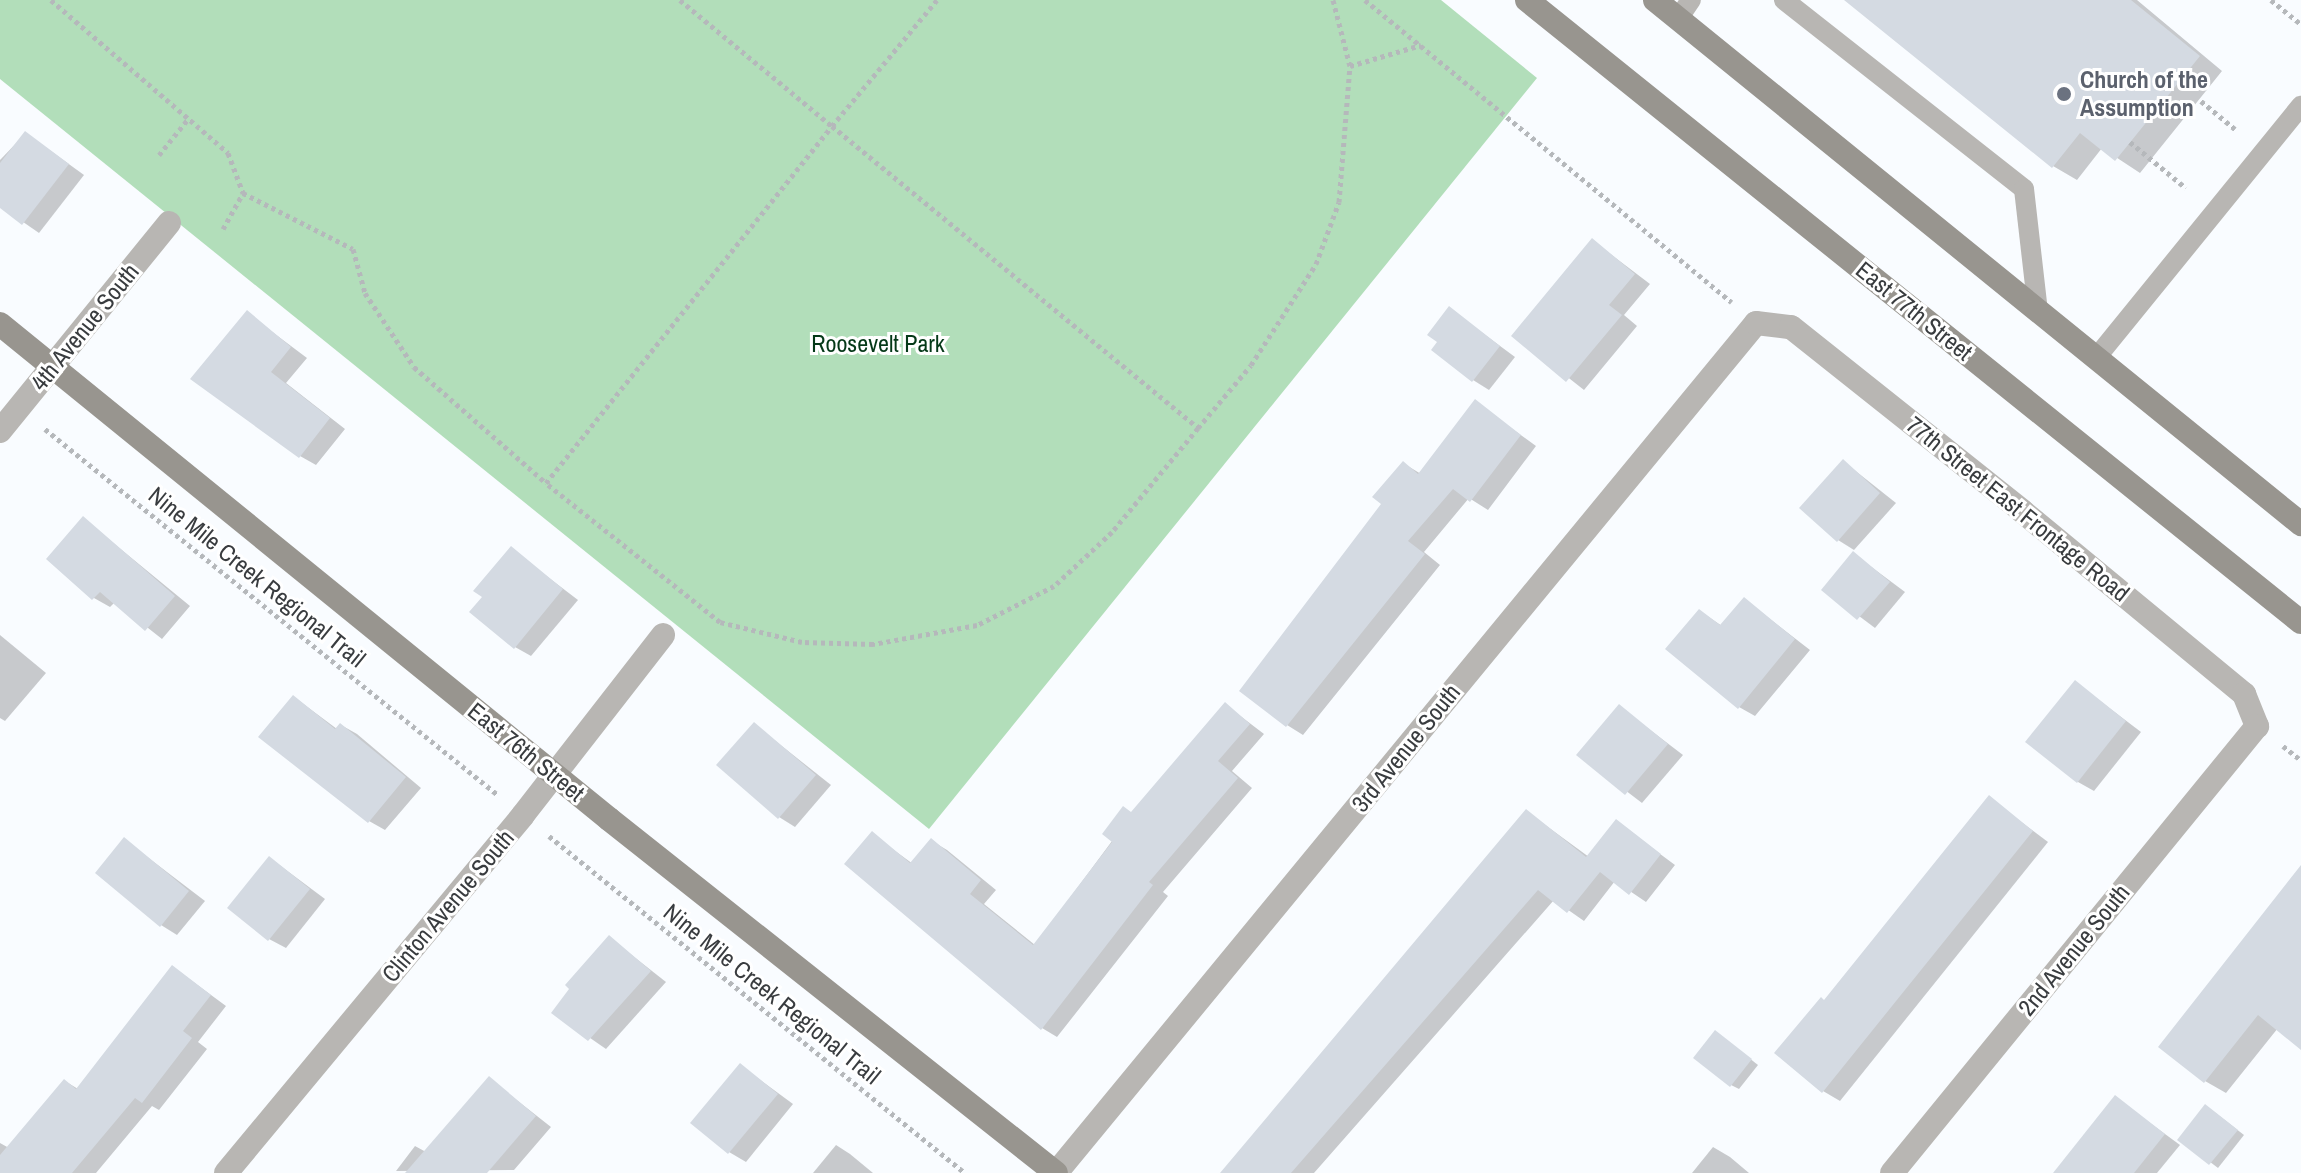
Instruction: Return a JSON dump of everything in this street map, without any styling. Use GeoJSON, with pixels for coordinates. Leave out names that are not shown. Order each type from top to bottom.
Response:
{"type":"FeatureCollection","features":[{"type":"Feature","properties":{"kind":"street","name":"East 77th Street"},"geometry":{"type":"LineString","coordinates":[[1527,0],[2301,622]]}},
{"type":"Feature","properties":{"kind":"street"},"geometry":{"type":"LineString","coordinates":[[1655,0],[1684,9],[2038,311],[2301,524]]}},
{"type":"Feature","properties":{"kind":"street","name":"4th Avenue South"},"geometry":{"type":"LineString","coordinates":[[0,431],[169,223]]}},
{"type":"Feature","properties":{"kind":"street","name":"77th Street East Frontage Road"},"geometry":{"type":"LineString","coordinates":[[1756,323],[1791,327],[2010,501],[2244,694],[2257,726]]}},
{"type":"Feature","properties":{"kind":"street","name":"3rd Avenue South"},"geometry":{"type":"LineString","coordinates":[[1056,1173],[1756,323]]}},
{"type":"Feature","properties":{"kind":"street","name":"East 76th Street"},"geometry":{"type":"LineString","coordinates":[[0,324],[554,775],[1056,1173]]}},
{"type":"Feature","properties":{"kind":"street","name":"Clinton Avenue South"},"geometry":{"type":"LineString","coordinates":[[226,1173],[554,775],[663,635]]}},
{"type":"Feature","properties":{"kind":"street","name":"2nd Avenue South"},"geometry":{"type":"LineString","coordinates":[[1892,1173],[2257,726]]}},
{"type":"Feature","properties":{"kind":"lane"},"geometry":{"type":"LineString","coordinates":[[1784,0],[2024,189],[2038,311]]}},
{"type":"Feature","properties":{"kind":"lane"},"geometry":{"type":"LineString","coordinates":[[2096,358],[2301,106]]}},
{"type":"Feature","properties":{"kind":"path"},"geometry":{"type":"LineString","coordinates":[[51,0],[228,153],[243,193],[353,249],[365,293],[414,367],[546,483],[720,622],[802,642],[873,644],[977,625],[1054,586],[1112,532],[1251,365],[1316,264],[1339,202],[1350,66],[1333,0]]}},
{"type":"Feature","properties":{"kind":"path"},"geometry":{"type":"LineString","coordinates":[[680,0],[1198,428]]}},
{"type":"Feature","properties":{"kind":"path"},"geometry":{"type":"LineString","coordinates":[[546,483],[937,0]]}},
{"type":"Feature","properties":{"kind":"path"},"geometry":{"type":"LineString","coordinates":[[1365,0],[1756,323]]}},
{"type":"Feature","properties":{"kind":"path"},"geometry":{"type":"LineString","coordinates":[[2271,0],[2301,24]]}},
{"type":"Feature","properties":{"kind":"path"},"geometry":{"type":"LineString","coordinates":[[1350,66],[1421,45]]}},
{"type":"Feature","properties":{"kind":"path"},"geometry":{"type":"LineString","coordinates":[[2201,101],[2235,129]]}},
{"type":"Feature","properties":{"kind":"path"},"geometry":{"type":"LineString","coordinates":[[159,155],[188,119]]}},
{"type":"Feature","properties":{"kind":"path"},"geometry":{"type":"LineString","coordinates":[[2130,142],[2186,188]]}},
{"type":"Feature","properties":{"kind":"path"},"geometry":{"type":"LineString","coordinates":[[223,229],[243,193]]}},
{"type":"Feature","properties":{"kind":"path","name":"Nine Mile Creek Regional Trail"},"geometry":{"type":"LineString","coordinates":[[19,408],[491,789]]}},
{"type":"Feature","properties":{"kind":"path","name":"Nine Mile Creek Regional Trail"},"geometry":{"type":"LineString","coordinates":[[557,842],[965,1173]]}},
{"type":"Feature","properties":{"kind":"green space","name":"Roosevelt Park"},"geometry":{"type":"Polygon","coordinates":[[[0,0],[1441,0],[1537,78],[929,829],[0,79],[0,0]]]}},
{"type":"Feature","properties":{"kind":"building","name":"Church of the Assumption"},"geometry":{"type":"Polygon","coordinates":[[[1844,0],[2131,0],[2200,56],[2115,161],[2080,133],[2052,168],[1844,0]]]}},
{"type":"Feature","properties":{"kind":"building"},"geometry":{"type":"Polygon","coordinates":[[[25,131],[69,164],[22,225],[0,208],[0,163],[25,131]]]}},
{"type":"Feature","properties":{"kind":"building"},"geometry":{"type":"Polygon","coordinates":[[[1592,238],[1635,274],[1609,305],[1622,315],[1566,382],[1511,336],[1592,238]]]}},
{"type":"Feature","properties":{"kind":"building"},"geometry":{"type":"Polygon","coordinates":[[[1449,306],[1500,346],[1472,382],[1431,350],[1437,342],[1427,335],[1449,306]]]}},
{"type":"Feature","properties":{"kind":"building"},"geometry":{"type":"Polygon","coordinates":[[[247,310],[291,347],[271,372],[330,418],[299,458],[190,379],[247,310]]]}},
{"type":"Feature","properties":{"kind":"building"},"geometry":{"type":"Polygon","coordinates":[[[1475,399],[1521,435],[1470,502],[1453,489],[1408,541],[1425,554],[1286,727],[1239,691],[1381,504],[1372,497],[1403,461],[1418,474],[1475,399]]]}},
{"type":"Feature","properties":{"kind":"building"},"geometry":{"type":"Polygon","coordinates":[[[1843,459],[1880,493],[1837,542],[1799,508],[1843,459]]]}},
{"type":"Feature","properties":{"kind":"building"},"geometry":{"type":"Polygon","coordinates":[[[83,516],[175,596],[145,631],[100,592],[92,600],[46,559],[83,516]]]}},
{"type":"Feature","properties":{"kind":"building"},"geometry":{"type":"Polygon","coordinates":[[[511,546],[563,589],[514,649],[469,612],[482,597],[473,591],[511,546]]]}},
{"type":"Feature","properties":{"kind":"building"},"geometry":{"type":"Polygon","coordinates":[[[1853,551],[1890,582],[1857,620],[1821,590],[1853,551]]]}},
{"type":"Feature","properties":{"kind":"building"},"geometry":{"type":"Polygon","coordinates":[[[1744,597],[1795,639],[1738,709],[1665,649],[1699,609],[1720,625],[1744,597]]]}},
{"type":"Feature","properties":{"kind":"building"},"geometry":{"type":"Polygon","coordinates":[[[2075,680],[2126,721],[2077,783],[2025,742],[2075,680]]]}},
{"type":"Feature","properties":{"kind":"building"},"geometry":{"type":"Polygon","coordinates":[[[293,695],[335,729],[340,723],[406,777],[368,823],[258,737],[293,695]]]}},
{"type":"Feature","properties":{"kind":"building"},"geometry":{"type":"Polygon","coordinates":[[[1225,702],[1250,724],[1218,761],[1238,778],[1149,882],[1153,885],[1041,1030],[844,864],[872,831],[910,863],[931,838],[981,880],[970,894],[1033,945],[1112,842],[1102,834],[1123,806],[1131,812],[1225,702]]]}},
{"type":"Feature","properties":{"kind":"building"},"geometry":{"type":"Polygon","coordinates":[[[1619,704],[1668,744],[1625,795],[1576,755],[1619,704]]]}},
{"type":"Feature","properties":{"kind":"building"},"geometry":{"type":"Polygon","coordinates":[[[754,722],[816,775],[778,819],[716,765],[754,722]]]}},
{"type":"Feature","properties":{"kind":"building"},"geometry":{"type":"Polygon","coordinates":[[[1989,795],[2033,831],[1822,1093],[1774,1053],[1821,997],[1824,1000],[1989,795]]]}},
{"type":"Feature","properties":{"kind":"building"},"geometry":{"type":"Polygon","coordinates":[[[1526,809],[1586,857],[1616,819],[1661,854],[1629,895],[1600,872],[1567,913],[1538,890],[1291,1173],[1220,1173],[1526,809]]]}},
{"type":"Feature","properties":{"kind":"building"},"geometry":{"type":"Polygon","coordinates":[[[124,837],[189,891],[160,927],[95,873],[124,837]]]}},
{"type":"Feature","properties":{"kind":"building"},"geometry":{"type":"Polygon","coordinates":[[[269,856],[310,889],[268,941],[227,908],[269,856]]]}},
{"type":"Feature","properties":{"kind":"building"},"geometry":{"type":"Polygon","coordinates":[[[2301,865],[2301,1050],[2258,1015],[2204,1083],[2158,1047],[2301,865]]]}},
{"type":"Feature","properties":{"kind":"building"},"geometry":{"type":"Polygon","coordinates":[[[609,935],[651,971],[588,1041],[551,1013],[569,989],[565,985],[609,935]]]}},
{"type":"Feature","properties":{"kind":"building"},"geometry":{"type":"Polygon","coordinates":[[[172,965],[211,995],[183,1031],[192,1038],[142,1103],[135,1098],[72,1173],[0,1173],[0,1155],[64,1079],[76,1089],[172,965]]]}},
{"type":"Feature","properties":{"kind":"building"},"geometry":{"type":"Polygon","coordinates":[[[1715,1030],[1752,1059],[1730,1087],[1693,1058],[1715,1030]]]}},
{"type":"Feature","properties":{"kind":"building"},"geometry":{"type":"Polygon","coordinates":[[[740,1063],[778,1094],[728,1154],[690,1123],[740,1063]]]}},
{"type":"Feature","properties":{"kind":"building"},"geometry":{"type":"Polygon","coordinates":[[[489,1076],[536,1116],[487,1173],[405,1173],[489,1076]]]}},
{"type":"Feature","properties":{"kind":"building"},"geometry":{"type":"Polygon","coordinates":[[[2115,1095],[2165,1134],[2134,1173],[2053,1173],[2115,1095]]]}},
{"type":"Feature","properties":{"kind":"building"},"geometry":{"type":"Polygon","coordinates":[[[2205,1104],[2238,1130],[2209,1165],[2177,1140],[2205,1104]]]}},
{"type":"Feature","properties":{"kind":"place","name":"Church of the Assumption"},"geometry":{"type":"Point","coordinates":[2064,94]}}]}
